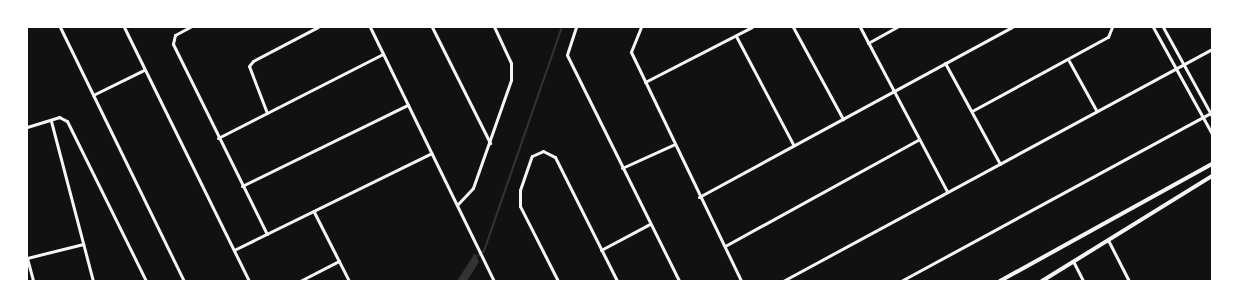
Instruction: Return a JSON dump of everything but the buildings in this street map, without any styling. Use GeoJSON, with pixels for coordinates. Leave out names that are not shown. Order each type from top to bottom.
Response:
{"type":"FeatureCollection","features":[{"type":"Feature","properties":{"kind":"main road"},"geometry":{"type":"LineString","coordinates":[[1000,281],[1083,238],[1212,164]]}},
{"type":"Feature","properties":{"kind":"main road"},"geometry":{"type":"LineString","coordinates":[[1042,281],[1212,176]]}},
{"type":"Feature","properties":{"kind":"street"},"geometry":{"type":"LineString","coordinates":[[60,27],[184,281]]}},
{"type":"Feature","properties":{"kind":"street"},"geometry":{"type":"LineString","coordinates":[[124,27],[249,281]]}},
{"type":"Feature","properties":{"kind":"street"},"geometry":{"type":"LineString","coordinates":[[190,27],[175,35],[173,44],[218,138],[267,234]]}},
{"type":"Feature","properties":{"kind":"street"},"geometry":{"type":"LineString","coordinates":[[267,113],[249,66],[253,61],[313,28],[318,27]]}},
{"type":"Feature","properties":{"kind":"street"},"geometry":{"type":"LineString","coordinates":[[370,27],[458,204],[478,250],[494,281]]}},
{"type":"Feature","properties":{"kind":"street"},"geometry":{"type":"LineString","coordinates":[[432,27],[490,143]]}},
{"type":"Feature","properties":{"kind":"street"},"geometry":{"type":"LineString","coordinates":[[458,204],[473,188],[490,143],[512,71],[494,27]]}},
{"type":"Feature","properties":{"kind":"street"},"geometry":{"type":"LineString","coordinates":[[576,27],[566,55],[679,281]]}},
{"type":"Feature","properties":{"kind":"street"},"geometry":{"type":"LineString","coordinates":[[641,27],[631,52],[673,145],[698,197],[725,246],[741,281]]}},
{"type":"Feature","properties":{"kind":"street"},"geometry":{"type":"LineString","coordinates":[[645,82],[752,27]]}},
{"type":"Feature","properties":{"kind":"street"},"geometry":{"type":"LineString","coordinates":[[793,27],[843,119]]}},
{"type":"Feature","properties":{"kind":"street"},"geometry":{"type":"LineString","coordinates":[[860,27],[918,140],[947,191]]}},
{"type":"Feature","properties":{"kind":"street"},"geometry":{"type":"LineString","coordinates":[[868,43],[897,27]]}},
{"type":"Feature","properties":{"kind":"street"},"geometry":{"type":"LineString","coordinates":[[698,197],[794,144],[894,93],[945,63],[1012,27]]}},
{"type":"Feature","properties":{"kind":"street"},"geometry":{"type":"LineString","coordinates":[[972,111],[1069,61],[1108,37],[1112,27]]}},
{"type":"Feature","properties":{"kind":"street"},"geometry":{"type":"LineString","coordinates":[[1153,27],[1212,134]]}},
{"type":"Feature","properties":{"kind":"street"},"geometry":{"type":"LineString","coordinates":[[901,281],[1203,117],[1212,114],[1163,27]]}},
{"type":"Feature","properties":{"kind":"street"},"geometry":{"type":"LineString","coordinates":[[736,36],[794,144]]}},
{"type":"Feature","properties":{"kind":"street"},"geometry":{"type":"LineString","coordinates":[[783,281],[947,191],[1000,164],[1096,110],[1212,49]]}},
{"type":"Feature","properties":{"kind":"street"},"geometry":{"type":"LineString","coordinates":[[218,138],[383,54]]}},
{"type":"Feature","properties":{"kind":"street"},"geometry":{"type":"LineString","coordinates":[[1069,61],[1096,110]]}},
{"type":"Feature","properties":{"kind":"street"},"geometry":{"type":"LineString","coordinates":[[945,63],[1000,164]]}},
{"type":"Feature","properties":{"kind":"street"},"geometry":{"type":"LineString","coordinates":[[93,94],[144,70]]}},
{"type":"Feature","properties":{"kind":"street"},"geometry":{"type":"LineString","coordinates":[[242,186],[407,104]]}},
{"type":"Feature","properties":{"kind":"street"},"geometry":{"type":"LineString","coordinates":[[27,127],[62,117],[67,121],[146,281]]}},
{"type":"Feature","properties":{"kind":"street"},"geometry":{"type":"LineString","coordinates":[[51,121],[93,281]]}},
{"type":"Feature","properties":{"kind":"street"},"geometry":{"type":"LineString","coordinates":[[725,246],[918,140]]}},
{"type":"Feature","properties":{"kind":"street"},"geometry":{"type":"LineString","coordinates":[[622,168],[673,145]]}},
{"type":"Feature","properties":{"kind":"street"},"geometry":{"type":"LineString","coordinates":[[558,281],[520,206],[520,190],[532,156],[543,151],[555,156],[617,281]]}},
{"type":"Feature","properties":{"kind":"street"},"geometry":{"type":"LineString","coordinates":[[234,250],[432,153]]}},
{"type":"Feature","properties":{"kind":"street"},"geometry":{"type":"LineString","coordinates":[[314,212],[349,281]]}},
{"type":"Feature","properties":{"kind":"street"},"geometry":{"type":"LineString","coordinates":[[601,250],[650,224]]}},
{"type":"Feature","properties":{"kind":"street"},"geometry":{"type":"LineString","coordinates":[[1108,239],[1129,281]]}},
{"type":"Feature","properties":{"kind":"street"},"geometry":{"type":"LineString","coordinates":[[33,281],[27,258],[83,244]]}},
{"type":"Feature","properties":{"kind":"street"},"geometry":{"type":"LineString","coordinates":[[300,281],[339,261]]}},
{"type":"Feature","properties":{"kind":"street"},"geometry":{"type":"LineString","coordinates":[[1073,261],[1083,281]]}},
{"type":"Feature","properties":{"kind":"shaded area"},"geometry":{"type":"Polygon","coordinates":[[[475,253],[479,262],[467,281],[457,281],[475,253]]]}},
{"type":"Feature","properties":{"kind":"waterway"},"geometry":{"type":"LineString","coordinates":[[478,256],[484,251],[562,27]]}}]}
